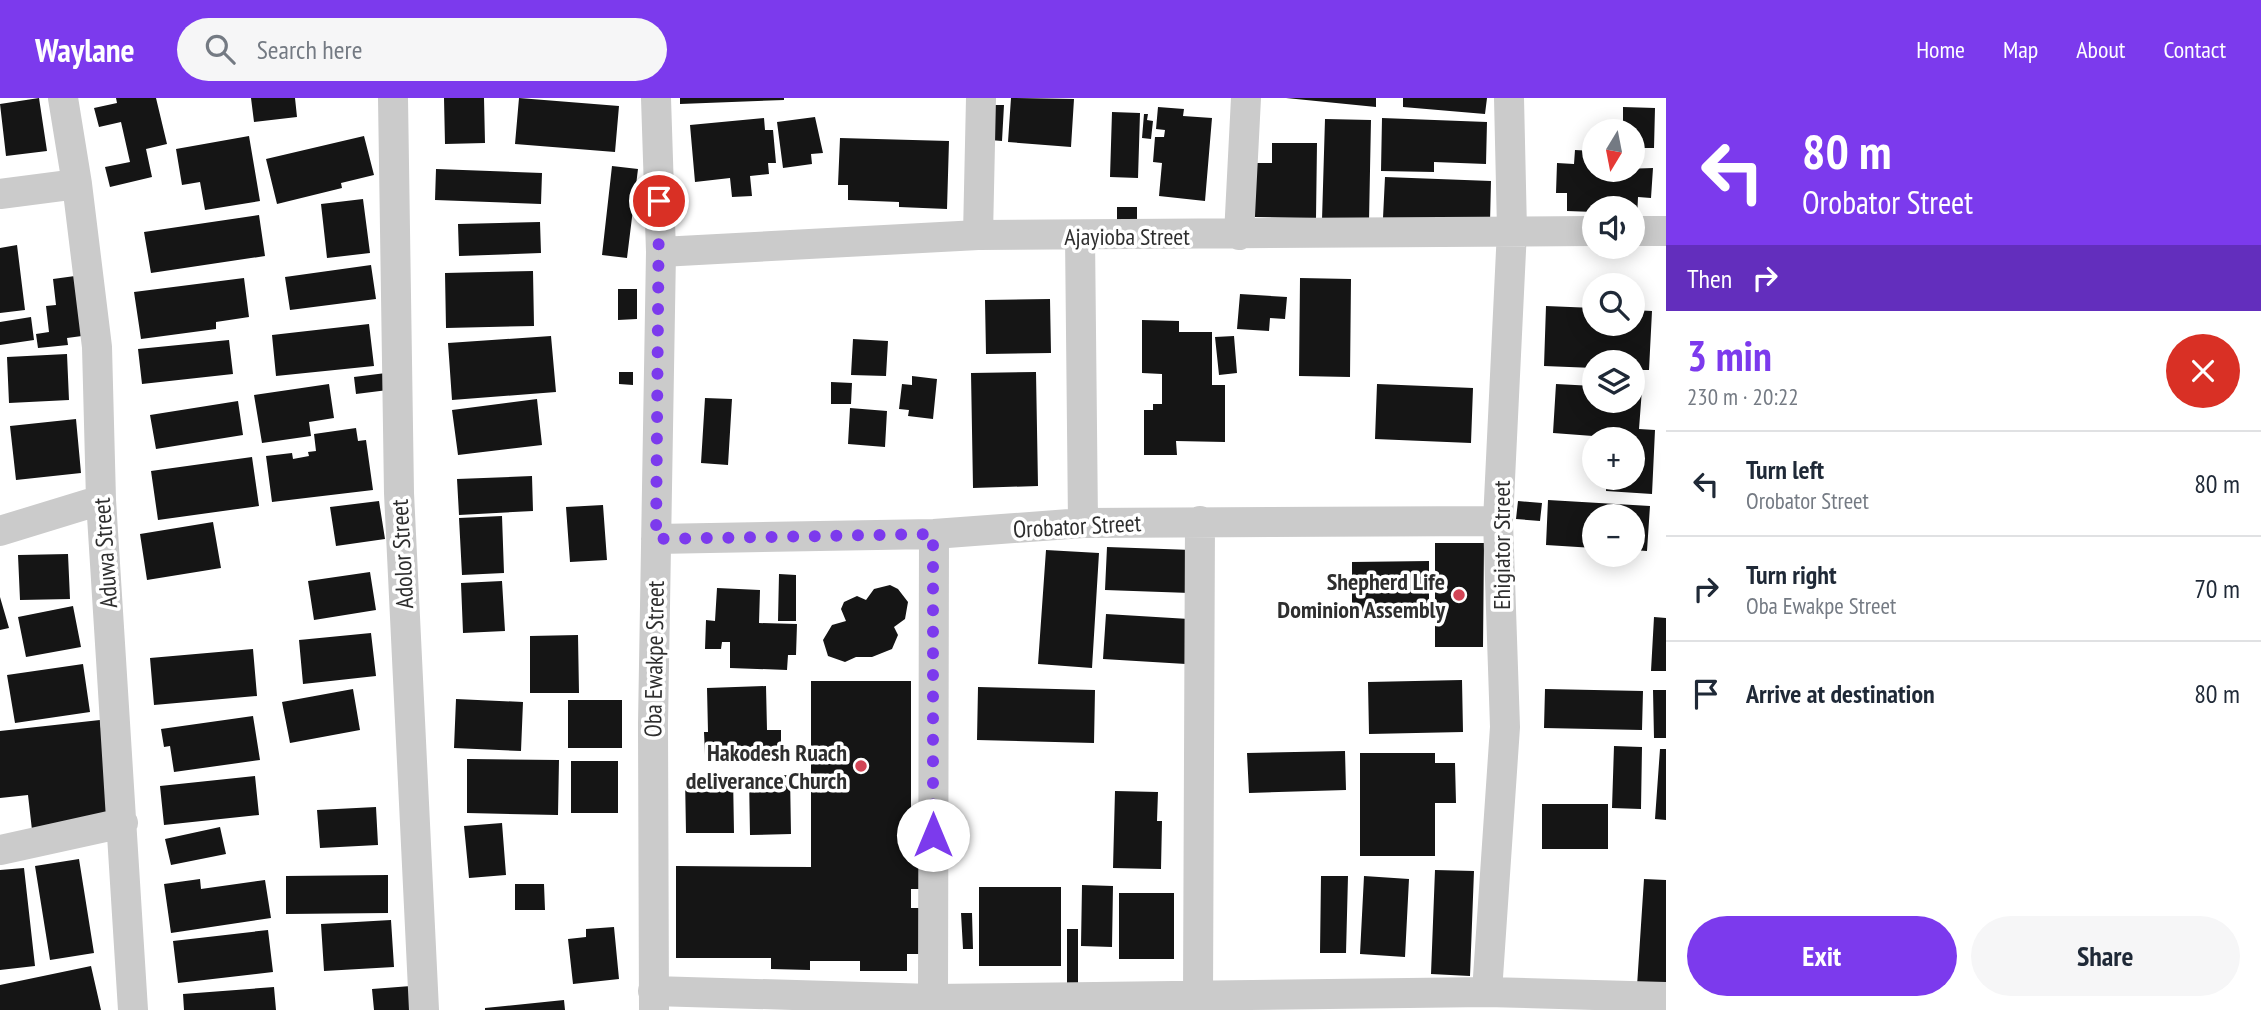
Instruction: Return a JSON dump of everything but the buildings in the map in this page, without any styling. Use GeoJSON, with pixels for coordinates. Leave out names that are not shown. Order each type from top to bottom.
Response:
{"type":"FeatureCollection","features":[{"type":"Feature","properties":{"kind":"street","name":"Aduwa Street"},"geometry":{"type":"LineString","coordinates":[[63,98],[77,184],[97,347],[100,500],[133,1010]]}},
{"type":"Feature","properties":{"kind":"street","name":"Adolor Street"},"geometry":{"type":"LineString","coordinates":[[393,98],[399,494],[424,1010]]}},
{"type":"Feature","properties":{"kind":"street","name":"Oba Ewakpe Street"},"geometry":{"type":"LineString","coordinates":[[654,1000],[656,539],[661,252],[656,98]]}},
{"type":"Feature","properties":{"kind":"street"},"geometry":{"type":"LineString","coordinates":[[978,236],[981,98]]}},
{"type":"Feature","properties":{"kind":"street"},"geometry":{"type":"LineString","coordinates":[[1239,235],[1246,98]]}},
{"type":"Feature","properties":{"kind":"street","name":"Ehigiator Street"},"geometry":{"type":"LineString","coordinates":[[1487,992],[1505,727],[1498,521],[1512,230],[1509,98]]}},
{"type":"Feature","properties":{"kind":"street"},"geometry":{"type":"LineString","coordinates":[[0,194],[77,184]]}},
{"type":"Feature","properties":{"kind":"street","name":"Ajayioba Street"},"geometry":{"type":"LineString","coordinates":[[661,252],[978,236],[1582,231]]}},
{"type":"Feature","properties":{"kind":"street"},"geometry":{"type":"LineString","coordinates":[[1645,231],[1666,231]]}},
{"type":"Feature","properties":{"kind":"street"},"geometry":{"type":"LineString","coordinates":[[1080,236],[1083,523]]}},
{"type":"Feature","properties":{"kind":"street"},"geometry":{"type":"LineString","coordinates":[[0,531],[100,500]]}},
{"type":"Feature","properties":{"kind":"street"},"geometry":{"type":"LineString","coordinates":[[1198,995],[1200,521]]}},
{"type":"Feature","properties":{"kind":"street","name":"Orobator Street"},"geometry":{"type":"LineString","coordinates":[[656,539],[933,534],[1083,523],[1498,521]]}},
{"type":"Feature","properties":{"kind":"street"},"geometry":{"type":"LineString","coordinates":[[933,534],[933,999]]}},
{"type":"Feature","properties":{"kind":"street"},"geometry":{"type":"LineString","coordinates":[[0,850],[123,823]]}},
{"type":"Feature","properties":{"kind":"street"},"geometry":{"type":"LineString","coordinates":[[654,1000],[1487,992],[1666,997]]}},
{"type":"Feature","properties":{"kind":"place","name":"Shepherd Life Dominion Assembly"},"geometry":{"type":"Point","coordinates":[1459,595]}},
{"type":"Feature","properties":{"kind":"place","name":"Hakodesh Ruach deliverance Church"},"geometry":{"type":"Point","coordinates":[861,766]}},
{"type":"Feature","properties":{"kind":"route"},"geometry":{"type":"LineString","coordinates":[[659,201],[661,252],[656,539],[933,534],[933,835]]}}]}
